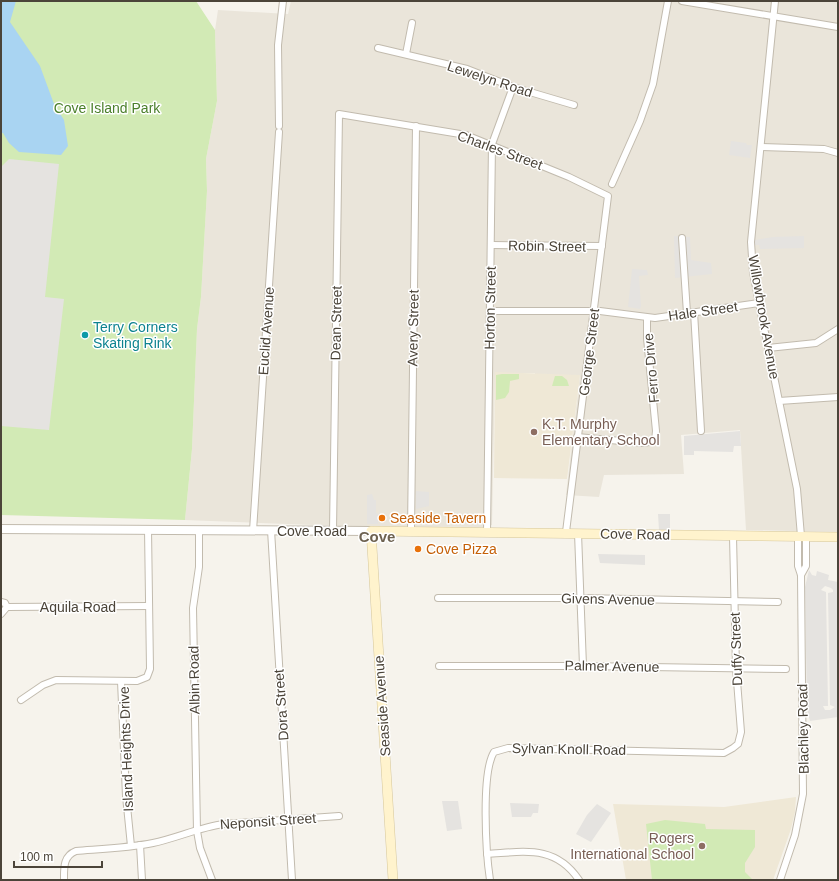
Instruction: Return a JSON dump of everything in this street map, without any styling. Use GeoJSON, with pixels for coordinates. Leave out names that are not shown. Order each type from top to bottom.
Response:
{"type":"FeatureCollection","features":[{"type":"Feature","properties":{"kind":"main road","name":"Cove Road"},"geometry":{"type":"LineString","coordinates":[[371,531],[566,532],[838,537]]}},
{"type":"Feature","properties":{"kind":"main road","name":"Seaside Avenue"},"geometry":{"type":"LineString","coordinates":[[371,531],[394,880]]}},
{"type":"Feature","properties":{"kind":"street","name":"Euclid Avenue"},"geometry":{"type":"LineString","coordinates":[[253,531],[279,129],[278,45],[284,1]]}},
{"type":"Feature","properties":{"kind":"street"},"geometry":{"type":"LineString","coordinates":[[612,184],[640,121],[653,84],[668,1]]}},
{"type":"Feature","properties":{"kind":"street"},"geometry":{"type":"LineString","coordinates":[[682,1],[838,28]]}},
{"type":"Feature","properties":{"kind":"street","name":"Willowbrook Avenue"},"geometry":{"type":"LineString","coordinates":[[774,1],[751,242],[753,272],[797,489],[802,536]]}},
{"type":"Feature","properties":{"kind":"street"},"geometry":{"type":"LineString","coordinates":[[406,54],[412,23]]}},
{"type":"Feature","properties":{"kind":"street","name":"Lewelyn Road"},"geometry":{"type":"LineString","coordinates":[[378,48],[467,69],[513,87],[574,105]]}},
{"type":"Feature","properties":{"kind":"street","name":"Horton Street"},"geometry":{"type":"LineString","coordinates":[[487,532],[492,245],[492,144],[513,87]]}},
{"type":"Feature","properties":{"kind":"street","name":"Charles Street"},"geometry":{"type":"LineString","coordinates":[[339,114],[466,135],[492,144],[569,177],[608,196]]}},
{"type":"Feature","properties":{"kind":"street","name":"Dean Street"},"geometry":{"type":"LineString","coordinates":[[333,531],[339,114]]}},
{"type":"Feature","properties":{"kind":"street","name":"Avery Street"},"geometry":{"type":"LineString","coordinates":[[411,531],[416,126]]}},
{"type":"Feature","properties":{"kind":"street"},"geometry":{"type":"LineString","coordinates":[[761,147],[824,150],[838,153]]}},
{"type":"Feature","properties":{"kind":"street","name":"George Street"},"geometry":{"type":"LineString","coordinates":[[566,532],[608,196]]}},
{"type":"Feature","properties":{"kind":"street"},"geometry":{"type":"LineString","coordinates":[[682,238],[701,431]]}},
{"type":"Feature","properties":{"kind":"street","name":"Robin Street"},"geometry":{"type":"LineString","coordinates":[[492,245],[602,246]]}},
{"type":"Feature","properties":{"kind":"street","name":"Hale Street"},"geometry":{"type":"LineString","coordinates":[[490,311],[594,311],[647,318],[759,303]]}},
{"type":"Feature","properties":{"kind":"street","name":"Ferro Drive"},"geometry":{"type":"LineString","coordinates":[[577,437],[643,443],[654,442],[656,431],[647,338],[647,318]]}},
{"type":"Feature","properties":{"kind":"street"},"geometry":{"type":"LineString","coordinates":[[768,348],[816,343],[838,329]]}},
{"type":"Feature","properties":{"kind":"street"},"geometry":{"type":"LineString","coordinates":[[779,401],[838,398]]}},
{"type":"Feature","properties":{"kind":"street","name":"Cove Road"},"geometry":{"type":"LineString","coordinates":[[1,528],[371,531]]}},
{"type":"Feature","properties":{"kind":"street","name":"Island Heights Drive"},"geometry":{"type":"LineString","coordinates":[[131,846],[126,796],[121,681],[140,681],[149,674],[148,529]]}},
{"type":"Feature","properties":{"kind":"street","name":"Albin Road"},"geometry":{"type":"LineString","coordinates":[[199,530],[199,567],[192,608],[197,831],[200,848],[212,880]]}},
{"type":"Feature","properties":{"kind":"street","name":"Dora Street"},"geometry":{"type":"LineString","coordinates":[[271,530],[292,880]]}},
{"type":"Feature","properties":{"kind":"street"},"geometry":{"type":"LineString","coordinates":[[578,533],[583,666]]}},
{"type":"Feature","properties":{"kind":"street","name":"Duffy Street"},"geometry":{"type":"LineString","coordinates":[[724,753],[734,748],[740,738],[736,668],[733,536]]}},
{"type":"Feature","properties":{"kind":"street","name":"Blachley Road"},"geometry":{"type":"LineString","coordinates":[[780,880],[800,816],[803,794],[801,575],[806,566],[802,536]]}},
{"type":"Feature","properties":{"kind":"street","name":"Givens Avenue"},"geometry":{"type":"LineString","coordinates":[[438,598],[581,598],[778,602]]}},
{"type":"Feature","properties":{"kind":"street"},"geometry":{"type":"LineString","coordinates":[[1,602],[5,603],[7,607],[1,614]]}},
{"type":"Feature","properties":{"kind":"street","name":"Aquila Road"},"geometry":{"type":"LineString","coordinates":[[7,607],[149,606]]}},
{"type":"Feature","properties":{"kind":"street","name":"Palmer Avenue"},"geometry":{"type":"LineString","coordinates":[[439,666],[583,666],[786,669]]}},
{"type":"Feature","properties":{"kind":"street"},"geometry":{"type":"LineString","coordinates":[[21,700],[43,685],[56,680],[121,681]]}},
{"type":"Feature","properties":{"kind":"street","name":"Sylvan Knoll Road"},"geometry":{"type":"LineString","coordinates":[[490,880],[487,854],[488,770],[494,752],[500,749],[513,748],[724,753]]}},
{"type":"Feature","properties":{"kind":"street","name":"Neponsit Street"},"geometry":{"type":"LineString","coordinates":[[64,880],[64,865],[68,856],[76,852],[140,846],[197,831],[208,826],[243,821],[339,816]]}},
{"type":"Feature","properties":{"kind":"street"},"geometry":{"type":"LineString","coordinates":[[140,846],[142,880]]}},
{"type":"Feature","properties":{"kind":"street"},"geometry":{"type":"LineString","coordinates":[[487,854],[527,851],[545,854],[566,866],[579,880]]}},
{"type":"Feature","properties":{"kind":"shaded area"},"geometry":{"type":"Polygon","coordinates":[[[291,1],[838,1],[838,532],[746,530],[740,430],[681,435],[684,474],[604,475],[599,497],[566,495],[580,375],[535,375],[535,373],[495,373],[492,525],[482,527],[340,526],[185,520],[192,449],[197,329],[201,297],[207,191],[206,159],[217,101],[215,30],[218,10],[288,14],[291,1]]]}},
{"type":"Feature","properties":{"kind":"shaded area"},"geometry":{"type":"Polygon","coordinates":[[[731,141],[752,145],[750,158],[729,155],[731,141]]]}},
{"type":"Feature","properties":{"kind":"shaded area"},"geometry":{"type":"Polygon","coordinates":[[[9,159],[59,164],[45,297],[64,299],[49,430],[1,426],[1,167],[9,159]]]}},
{"type":"Feature","properties":{"kind":"shaded area"},"geometry":{"type":"Polygon","coordinates":[[[674,236],[690,237],[691,260],[711,263],[712,274],[675,278],[674,236]]]}},
{"type":"Feature","properties":{"kind":"shaded area"},"geometry":{"type":"Polygon","coordinates":[[[804,236],[804,248],[760,249],[759,245],[755,245],[755,240],[773,237],[804,236]]]}},
{"type":"Feature","properties":{"kind":"shaded area"},"geometry":{"type":"Polygon","coordinates":[[[632,269],[647,270],[648,275],[639,276],[640,309],[628,307],[632,269]]]}},
{"type":"Feature","properties":{"kind":"shaded area","name":"K.T. Murphy Elementary School"},"geometry":{"type":"Polygon","coordinates":[[[495,372],[580,375],[567,479],[494,478],[495,372]]]}},
{"type":"Feature","properties":{"kind":"shaded area"},"geometry":{"type":"Polygon","coordinates":[[[740,431],[741,446],[734,446],[733,452],[694,451],[694,455],[684,455],[684,436],[740,431]]]}},
{"type":"Feature","properties":{"kind":"shaded area"},"geometry":{"type":"Polygon","coordinates":[[[416,491],[429,492],[429,506],[416,509],[416,491]]]}},
{"type":"Feature","properties":{"kind":"shaded area"},"geometry":{"type":"Polygon","coordinates":[[[372,494],[374,500],[376,500],[378,524],[367,524],[367,495],[372,494]]]}},
{"type":"Feature","properties":{"kind":"shaded area"},"geometry":{"type":"Polygon","coordinates":[[[658,514],[670,514],[670,530],[659,530],[658,514]]]}},
{"type":"Feature","properties":{"kind":"shaded area"},"geometry":{"type":"Polygon","coordinates":[[[598,554],[645,555],[645,565],[600,563],[598,554]]]}},
{"type":"Feature","properties":{"kind":"shaded area"},"geometry":{"type":"Polygon","coordinates":[[[809,570],[812,575],[816,576],[817,571],[829,575],[828,580],[838,582],[838,717],[810,721],[807,709],[805,587],[809,570]],[[825,586],[821,590],[826,592],[828,706],[823,706],[825,710],[830,710],[835,707],[830,705],[828,593],[833,592],[831,588],[825,586]]]}},
{"type":"Feature","properties":{"kind":"shaded area","name":"Rogers International School"},"geometry":{"type":"Polygon","coordinates":[[[796,797],[795,812],[791,829],[773,880],[626,880],[613,804],[724,807],[796,797]]]}},
{"type":"Feature","properties":{"kind":"shaded area"},"geometry":{"type":"Polygon","coordinates":[[[442,801],[458,801],[462,829],[447,831],[442,801]]]}},
{"type":"Feature","properties":{"kind":"shaded area"},"geometry":{"type":"Polygon","coordinates":[[[510,803],[539,804],[538,813],[533,813],[531,817],[512,817],[510,803]]]}},
{"type":"Feature","properties":{"kind":"shaded area"},"geometry":{"type":"Polygon","coordinates":[[[597,804],[611,813],[591,842],[576,834],[587,815],[597,804]]]}},
{"type":"Feature","properties":{"kind":"green space","name":"Cove Island Park"},"geometry":{"type":"Polygon","coordinates":[[[1,1],[196,1],[215,30],[217,101],[206,159],[207,191],[201,297],[197,329],[192,449],[185,520],[1,515],[1,1]]]}},
{"type":"Feature","properties":{"kind":"green space"},"geometry":{"type":"Polygon","coordinates":[[[519,374],[519,379],[510,381],[509,392],[505,398],[496,400],[496,375],[519,374]]]}},
{"type":"Feature","properties":{"kind":"green space"},"geometry":{"type":"Polygon","coordinates":[[[555,376],[562,376],[567,380],[569,386],[552,386],[555,376]]]}},
{"type":"Feature","properties":{"kind":"green space"},"geometry":{"type":"Polygon","coordinates":[[[665,820],[705,824],[706,829],[755,830],[755,847],[745,863],[745,872],[752,879],[652,880],[646,824],[665,820]]]}},
{"type":"Feature","properties":{"kind":"water"},"geometry":{"type":"Polygon","coordinates":[[[1,1],[16,1],[10,22],[40,66],[54,104],[64,120],[68,146],[61,155],[19,152],[9,143],[3,133],[1,133],[1,1]]]}},
{"type":"Feature","properties":{"kind":"place","name":"Terry Corners Skating Rink"},"geometry":{"type":"Point","coordinates":[85,335]}},
{"type":"Feature","properties":{"kind":"place","name":"K.T. Murphy Elementary School"},"geometry":{"type":"Point","coordinates":[534,432]}},
{"type":"Feature","properties":{"kind":"place","name":"Seaside Tavern"},"geometry":{"type":"Point","coordinates":[382,518]}},
{"type":"Feature","properties":{"kind":"place","name":"Cove Pizza"},"geometry":{"type":"Point","coordinates":[418,549]}},
{"type":"Feature","properties":{"kind":"place","name":"Rogers International School"},"geometry":{"type":"Point","coordinates":[702,846]}},
{"type":"Feature","properties":{"kind":"district","name":"Cove"},"geometry":{"type":"Point","coordinates":[377,537]}}]}
